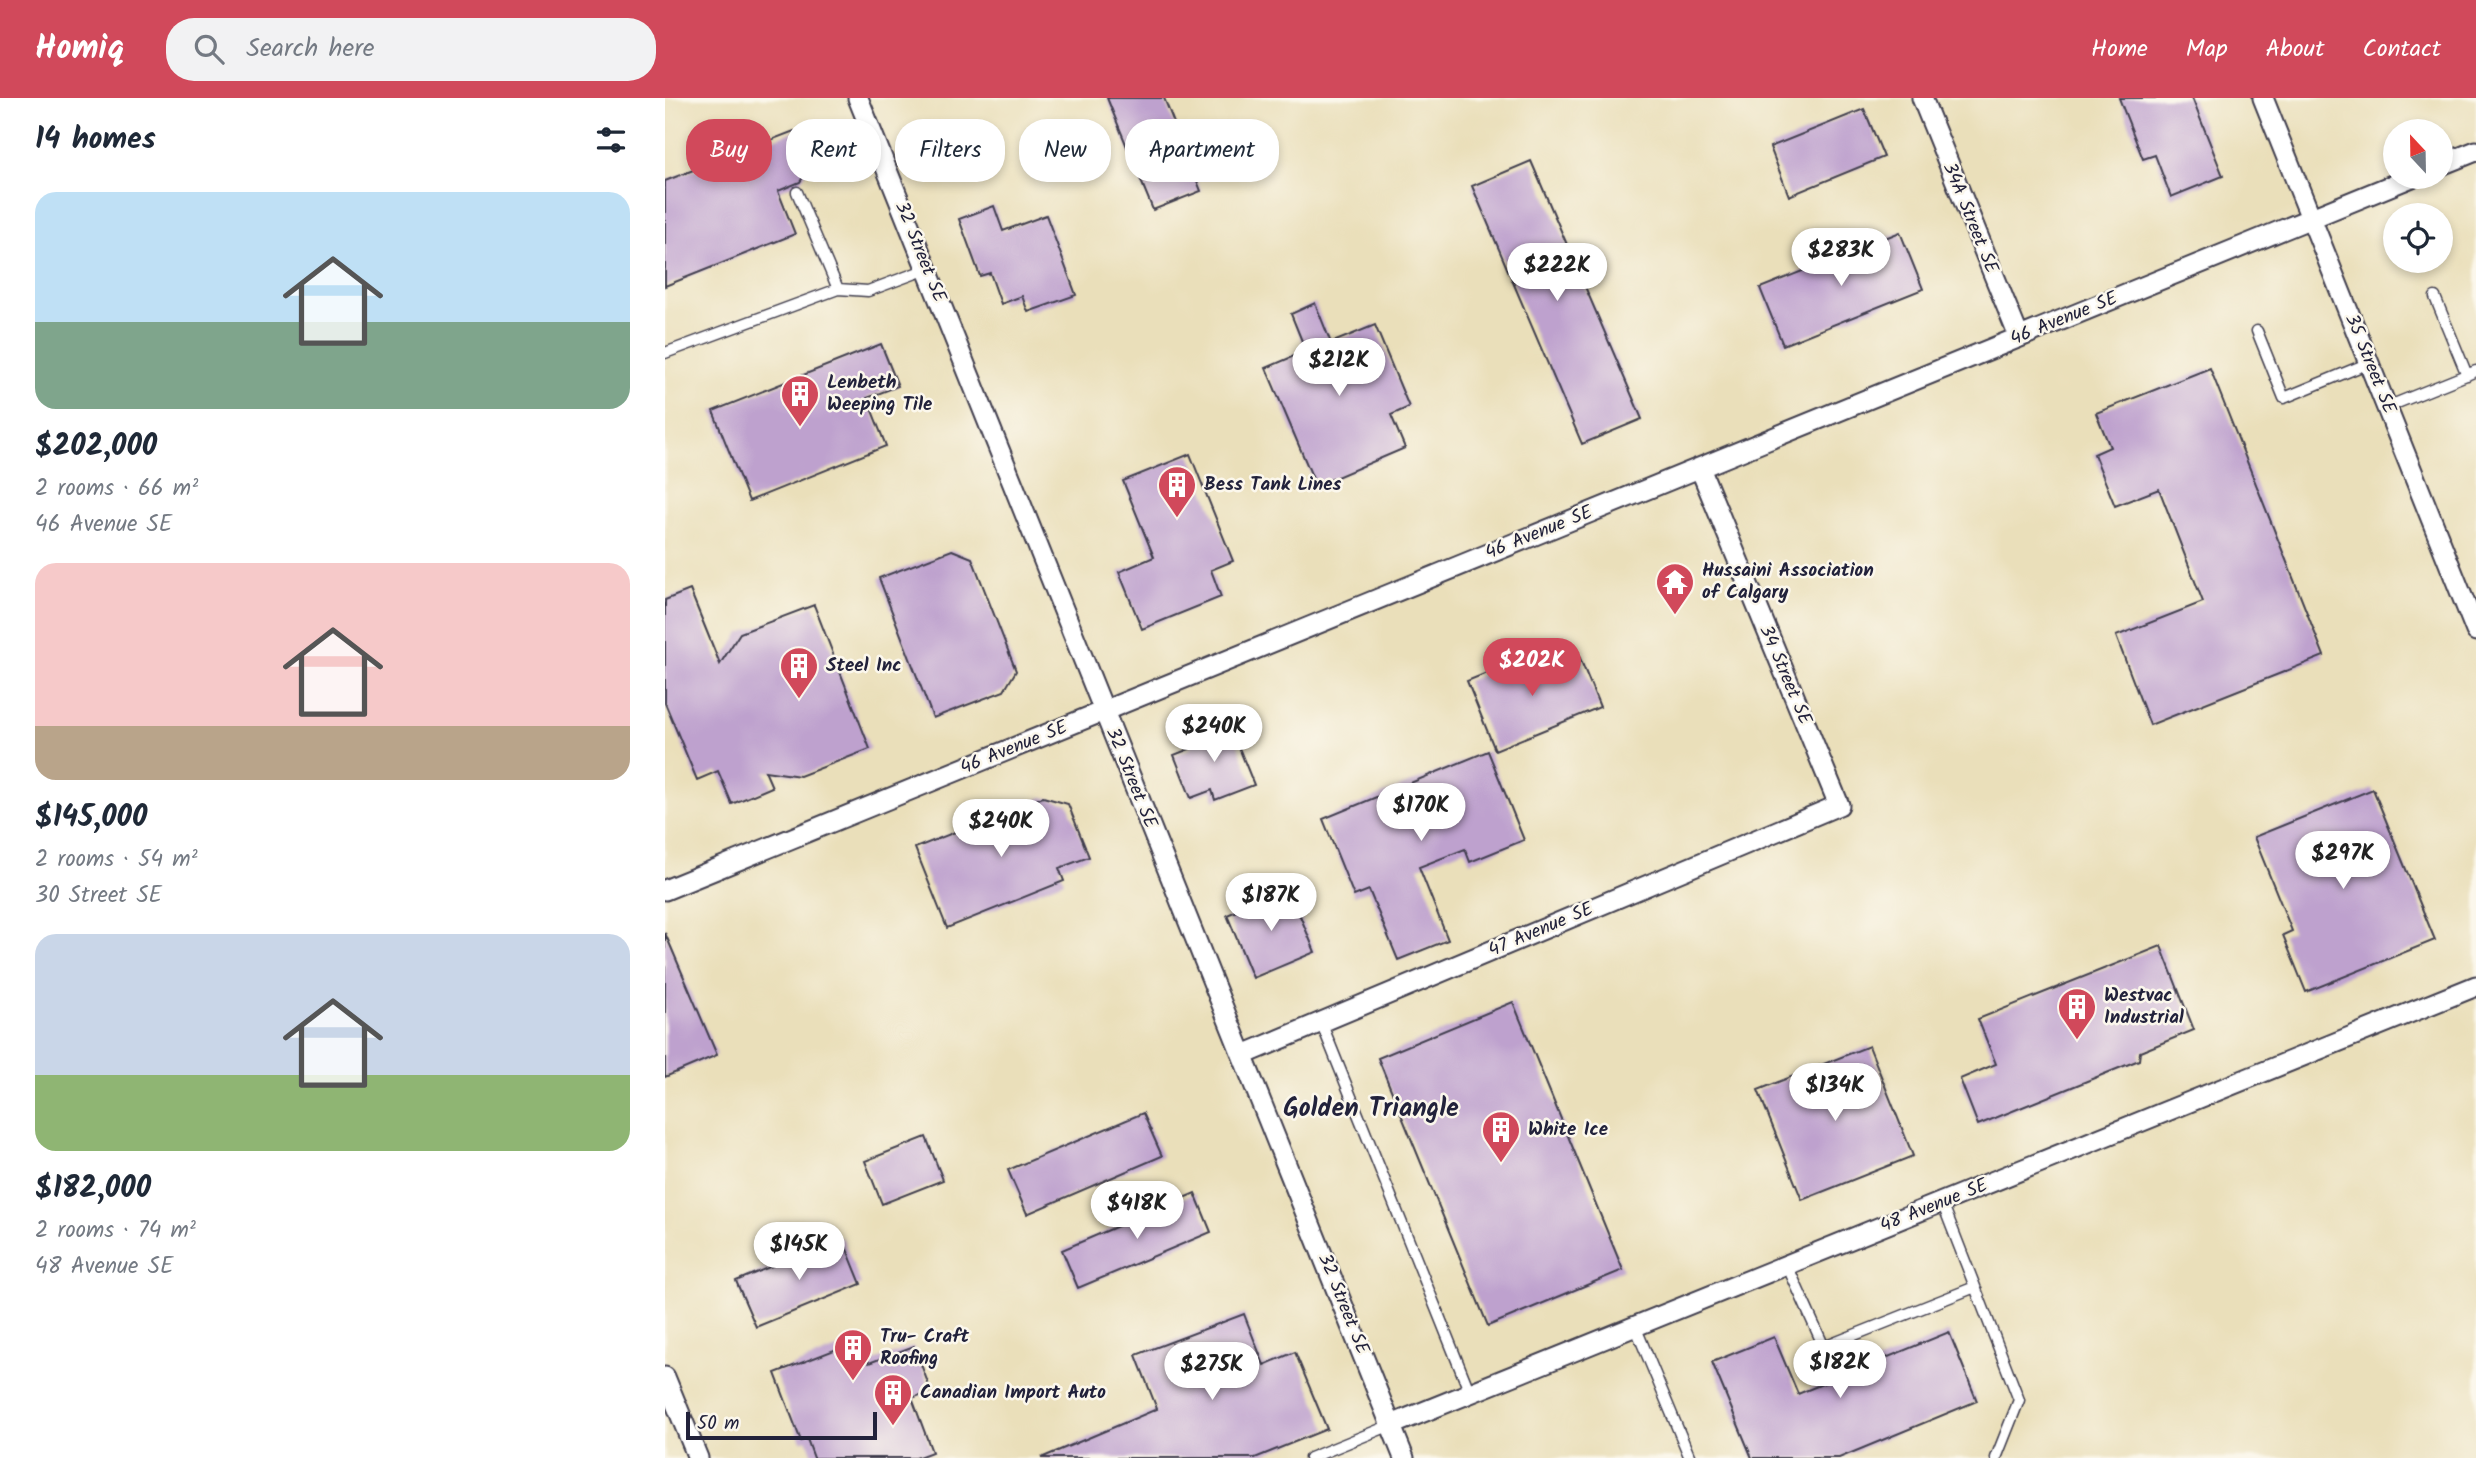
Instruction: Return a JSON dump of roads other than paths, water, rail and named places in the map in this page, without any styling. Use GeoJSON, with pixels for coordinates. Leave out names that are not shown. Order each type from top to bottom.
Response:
{"type":"FeatureCollection","features":[{"type":"Feature","properties":{"kind":"street","name":"32 Street SE"},"geometry":{"type":"LineString","coordinates":[[858,98],[1404,1458]]}},
{"type":"Feature","properties":{"kind":"street","name":"34A Street SE"},"geometry":{"type":"LineString","coordinates":[[1922,98],[2019,337]]}},
{"type":"Feature","properties":{"kind":"street","name":"35 Street SE"},"geometry":{"type":"LineString","coordinates":[[2263,98],[2476,631]]}},
{"type":"Feature","properties":{"kind":"street"},"geometry":{"type":"LineString","coordinates":[[2453,160],[2476,151]]}},
{"type":"Feature","properties":{"kind":"street","name":"46 Avenue SE"},"geometry":{"type":"LineString","coordinates":[[665,890],[2383,189]]}},
{"type":"Feature","properties":{"kind":"street","name":"34 Street SE"},"geometry":{"type":"LineString","coordinates":[[1700,468],[1839,805]]}},
{"type":"Feature","properties":{"kind":"street","name":"47 Avenue SE"},"geometry":{"type":"LineString","coordinates":[[1243,1055],[1839,805]]}},
{"type":"Feature","properties":{"kind":"street","name":"48 Avenue SE"},"geometry":{"type":"LineString","coordinates":[[1391,1425],[2476,986]]}},
{"type":"Feature","properties":{"kind":"street"},"geometry":{"type":"LineString","coordinates":[[665,1377],[698,1458]]}},
{"type":"Feature","properties":{"kind":"lane"},"geometry":{"type":"LineString","coordinates":[[797,192],[838,289]]}},
{"type":"Feature","properties":{"kind":"lane"},"geometry":{"type":"LineString","coordinates":[[665,353],[838,289],[868,291],[927,269]]}},
{"type":"Feature","properties":{"kind":"lane"},"geometry":{"type":"LineString","coordinates":[[2387,407],[2471,373],[2435,297]]}},
{"type":"Feature","properties":{"kind":"lane"},"geometry":{"type":"LineString","coordinates":[[2257,331],[2284,398],[2369,363]]}},
{"type":"Feature","properties":{"kind":"lane"},"geometry":{"type":"LineString","coordinates":[[1321,1022],[1470,1393]]}},
{"type":"Feature","properties":{"kind":"lane"},"geometry":{"type":"LineString","coordinates":[[1942,1202],[2019,1400],[1996,1458]]}},
{"type":"Feature","properties":{"kind":"lane"},"geometry":{"type":"LineString","coordinates":[[1787,1265],[1824,1347],[1975,1287]]}},
{"type":"Feature","properties":{"kind":"lane"},"geometry":{"type":"LineString","coordinates":[[1635,1326],[1690,1458]]}},
{"type":"Feature","properties":{"kind":"lane"},"geometry":{"type":"LineString","coordinates":[[1310,1458],[1391,1425]]}},
{"type":"Feature","properties":{"kind":"place","name":"Lenbeth Weeping Tile"},"geometry":{"type":"Point","coordinates":[800,428]}},
{"type":"Feature","properties":{"kind":"place","name":"Bess Tank Lines"},"geometry":{"type":"Point","coordinates":[1177,519]}},
{"type":"Feature","properties":{"kind":"place","name":"Hussaini Association of Calgary"},"geometry":{"type":"Point","coordinates":[1675,616]}},
{"type":"Feature","properties":{"kind":"place","name":"Steel Inc"},"geometry":{"type":"Point","coordinates":[799,700]}},
{"type":"Feature","properties":{"kind":"place","name":"Westvac Industrial"},"geometry":{"type":"Point","coordinates":[2077,1041]}},
{"type":"Feature","properties":{"kind":"place","name":"White Ice"},"geometry":{"type":"Point","coordinates":[1501,1164]}},
{"type":"Feature","properties":{"kind":"place","name":"Tru- Craft Roofing"},"geometry":{"type":"Point","coordinates":[853,1382]}},
{"type":"Feature","properties":{"kind":"place","name":"Canadian Import Auto"},"geometry":{"type":"Point","coordinates":[893,1427]}},
{"type":"Feature","properties":{"kind":"district","name":"Golden Triangle"},"geometry":{"type":"Point","coordinates":[1371,1109]}}]}
